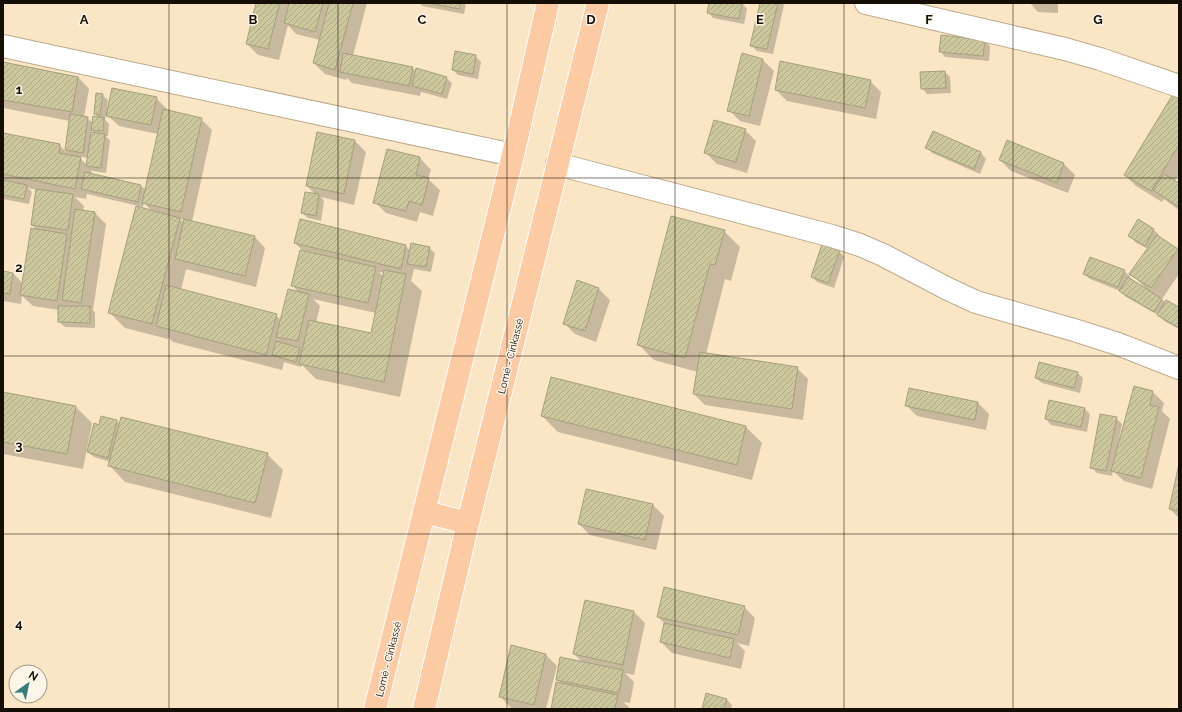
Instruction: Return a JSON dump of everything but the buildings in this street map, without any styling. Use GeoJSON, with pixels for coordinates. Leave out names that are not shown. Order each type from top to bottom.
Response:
{"type":"FeatureCollection","features":[{"type":"Feature","properties":{"kind":"highway","name":"Lomé - Cinkassé"},"geometry":{"type":"LineString","coordinates":[[375,709],[513,155],[548,3]]}},
{"type":"Feature","properties":{"kind":"highway","name":"Lomé - Cinkassé"},"geometry":{"type":"LineString","coordinates":[[424,709],[468,524],[598,3]]}},
{"type":"Feature","properties":{"kind":"highway"},"geometry":{"type":"LineString","coordinates":[[425,512],[468,524]]}},
{"type":"Feature","properties":{"kind":"street"},"geometry":{"type":"LineString","coordinates":[[866,3],[1065,49],[1100,59],[1179,86]]}},
{"type":"Feature","properties":{"kind":"street"},"geometry":{"type":"LineString","coordinates":[[3,46],[513,155]]}},
{"type":"Feature","properties":{"kind":"street"},"geometry":{"type":"LineString","coordinates":[[558,164],[832,236],[860,245],[976,302],[1118,344],[1179,368]]}}]}
